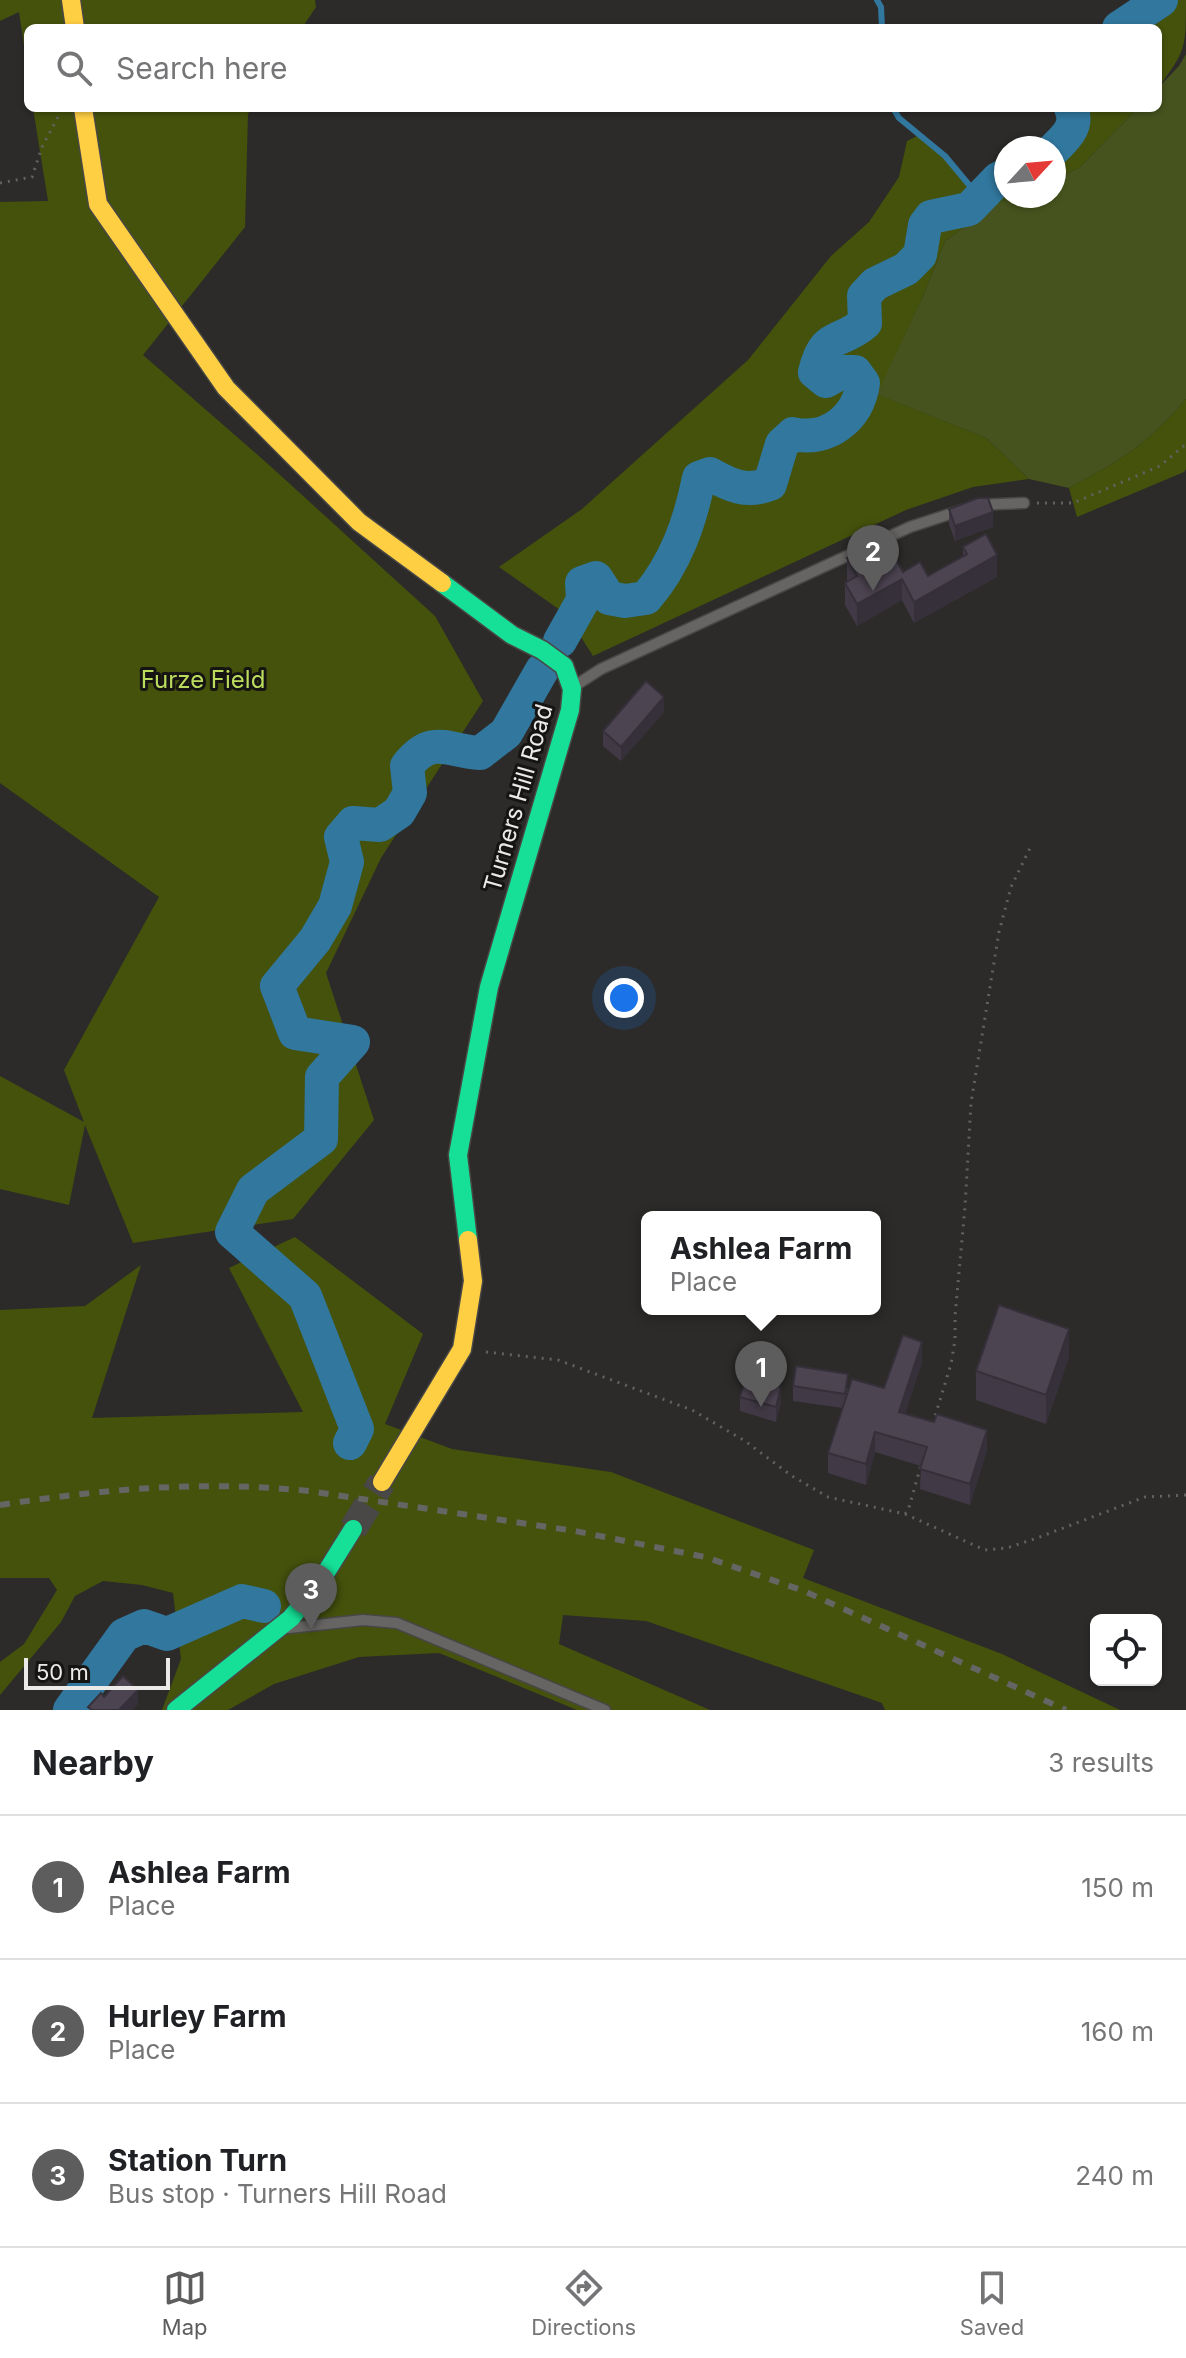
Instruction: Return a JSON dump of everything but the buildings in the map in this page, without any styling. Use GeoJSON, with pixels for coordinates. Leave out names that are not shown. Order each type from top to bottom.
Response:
{"type":"FeatureCollection","features":[{"type":"Feature","properties":{"kind":"main road"},"geometry":{"type":"LineString","coordinates":[[71,0],[74,24]]}},
{"type":"Feature","properties":{"kind":"main road","name":"Turners Hill Road"},"geometry":{"type":"LineString","coordinates":[[84,112],[98,204],[226,388],[359,522],[512,635],[542,650],[564,666],[572,689],[570,710],[489,987],[458,1155],[473,1281],[462,1349],[382,1482]]}},
{"type":"Feature","properties":{"kind":"main road"},"geometry":{"type":"LineString","coordinates":[[176,1710],[193,1693],[279,1630],[318,1589],[353,1529]]}},
{"type":"Feature","properties":{"kind":"lane"},"geometry":{"type":"LineString","coordinates":[[572,689],[601,669],[910,527],[977,505],[1024,503]]}},
{"type":"Feature","properties":{"kind":"lane"},"geometry":{"type":"LineString","coordinates":[[279,1630],[363,1620],[397,1623],[605,1710]]}},
{"type":"Feature","properties":{"kind":"path"},"geometry":{"type":"LineString","coordinates":[[0,183],[32,177],[42,147],[61,112]]}},
{"type":"Feature","properties":{"kind":"path"},"geometry":{"type":"LineString","coordinates":[[1024,503],[1073,503],[1160,466],[1186,444]]}},
{"type":"Feature","properties":{"kind":"path"},"geometry":{"type":"LineString","coordinates":[[933,1425],[955,1340],[971,1103],[999,932],[1011,887],[1032,844]]}},
{"type":"Feature","properties":{"kind":"path"},"geometry":{"type":"LineString","coordinates":[[462,1349],[558,1360],[692,1410],[745,1441],[792,1476],[828,1497],[905,1514],[985,1550],[1007,1548],[1145,1497],[1186,1495]]}},
{"type":"Feature","properties":{"kind":"path"},"geometry":{"type":"LineString","coordinates":[[905,1514],[924,1455]]}},
{"type":"Feature","properties":{"kind":"green space"},"geometry":{"type":"Polygon","coordinates":[[[0,0],[315,0],[316,7],[305,24],[24,24],[24,46],[19,12],[0,21],[0,0]]]}},
{"type":"Feature","properties":{"kind":"green space"},"geometry":{"type":"Polygon","coordinates":[[[1161,0],[1186,0],[1186,29],[1182,48],[1162,82],[1162,24],[1125,24],[1161,0]]]}},
{"type":"Feature","properties":{"kind":"green space"},"geometry":{"type":"Polygon","coordinates":[[[1186,54],[1186,399],[1172,415],[1132,450],[1069,488],[1029,479],[986,438],[876,394],[924,294],[945,241],[994,206],[1066,208],[1066,174],[1079,168],[1134,112],[1162,112],[1162,84],[1186,54]]]}},
{"type":"Feature","properties":{"kind":"green space","name":"Furze Field"},"geometry":{"type":"Polygon","coordinates":[[[34,112],[249,112],[245,227],[143,355],[435,616],[483,701],[381,858],[326,973],[374,1120],[293,1219],[133,1243],[85,1125],[69,1205],[0,1189],[0,1076],[84,1122],[64,1070],[159,897],[0,783],[0,202],[48,201],[34,112]]]}},
{"type":"Feature","properties":{"kind":"green space"},"geometry":{"type":"Polygon","coordinates":[[[1072,112],[1134,112],[1079,168],[1066,174],[1066,137],[1073,120],[1072,112]]]}},
{"type":"Feature","properties":{"kind":"green space"},"geometry":{"type":"Polygon","coordinates":[[[919,135],[945,156],[980,198],[994,183],[994,206],[945,241],[877,394],[986,438],[1029,479],[973,487],[906,510],[593,656],[567,615],[499,567],[582,509],[748,360],[831,256],[869,222],[899,177],[907,141],[919,135]]]}},
{"type":"Feature","properties":{"kind":"green space"},"geometry":{"type":"Polygon","coordinates":[[[1186,399],[1184,472],[1077,517],[1069,488],[1132,450],[1159,428],[1186,399]]]}},
{"type":"Feature","properties":{"kind":"green space"},"geometry":{"type":"Polygon","coordinates":[[[295,1237],[423,1334],[385,1424],[452,1449],[611,1472],[814,1550],[803,1578],[1002,1654],[1120,1710],[885,1710],[882,1703],[646,1621],[563,1615],[559,1644],[710,1710],[577,1710],[439,1653],[359,1657],[274,1684],[228,1710],[162,1710],[181,1659],[173,1593],[142,1585],[103,1581],[75,1596],[61,1622],[0,1695],[0,1662],[24,1644],[57,1590],[49,1578],[0,1578],[0,1310],[85,1306],[141,1265],[92,1418],[303,1412],[229,1268],[295,1237]]]}},
{"type":"Feature","properties":{"kind":"waterway"},"geometry":{"type":"LineString","coordinates":[[877,0],[881,7],[882,24]]}},
{"type":"Feature","properties":{"kind":"waterway"},"geometry":{"type":"LineString","coordinates":[[1125,24],[1161,0]]}},
{"type":"Feature","properties":{"kind":"waterway"},"geometry":{"type":"LineString","coordinates":[[895,112],[945,156],[980,198]]}},
{"type":"Feature","properties":{"kind":"waterway"},"geometry":{"type":"LineString","coordinates":[[1066,137],[1072,126],[1072,112]]}},
{"type":"Feature","properties":{"kind":"waterway"},"geometry":{"type":"LineString","coordinates":[[560,641],[583,600],[582,583],[596,578],[609,598],[625,601],[646,598],[674,556],[699,478],[710,474],[746,488],[770,484],[782,444],[793,434],[806,436],[829,431],[848,417],[860,396],[863,383],[855,372],[842,372],[826,381],[815,372],[823,350],[834,340],[865,323],[864,296],[875,284],[906,269],[920,255],[925,225],[931,217],[969,209],[994,183]]}},
{"type":"Feature","properties":{"kind":"waterway"},"geometry":{"type":"LineString","coordinates":[[350,1443],[357,1429],[305,1296],[232,1232],[253,1190],[321,1139],[322,1077],[353,1042],[295,1033],[277,986],[315,940],[335,906],[347,862],[341,837],[353,823],[380,825],[399,812],[410,793],[407,766],[424,750],[440,747],[480,753],[506,733],[542,670]]}},
{"type":"Feature","properties":{"kind":"waterway"},"geometry":{"type":"LineString","coordinates":[[70,1710],[124,1635],[144,1626],[167,1634],[242,1601],[264,1606]]}},
{"type":"Feature","properties":{"kind":"tunnel"},"geometry":{"type":"LineString","coordinates":[[353,1529],[382,1482]]}},
{"type":"Feature","properties":{"kind":"railway"},"geometry":{"type":"LineString","coordinates":[[0,1505],[154,1488],[231,1486],[309,1491],[575,1531],[705,1557],[804,1591],[1066,1710]]}},
{"type":"Feature","properties":{"kind":"traffic: fast"},"geometry":{"type":"LineString","coordinates":[[442,583],[512,635],[542,650],[564,666],[572,689],[570,710],[489,987],[458,1155],[468,1240]]}},
{"type":"Feature","properties":{"kind":"traffic: fast"},"geometry":{"type":"LineString","coordinates":[[176,1710],[291,1618],[320,1582],[353,1529]]}},
{"type":"Feature","properties":{"kind":"traffic: slow"},"geometry":{"type":"LineString","coordinates":[[71,0],[74,24]]}},
{"type":"Feature","properties":{"kind":"traffic: slow"},"geometry":{"type":"LineString","coordinates":[[84,112],[98,204],[226,388],[359,522],[442,583]]}},
{"type":"Feature","properties":{"kind":"traffic: slow"},"geometry":{"type":"LineString","coordinates":[[382,1482],[462,1349],[473,1281],[468,1240]]}},
{"type":"Feature","properties":{"kind":"place","name":"Hurley Farm"},"geometry":{"type":"Point","coordinates":[873,591]}},
{"type":"Feature","properties":{"kind":"place","name":"Ashlea Farm"},"geometry":{"type":"Point","coordinates":[761,1407]}},
{"type":"Feature","properties":{"kind":"place","name":"Station Turn"},"geometry":{"type":"Point","coordinates":[311,1629]}}]}
